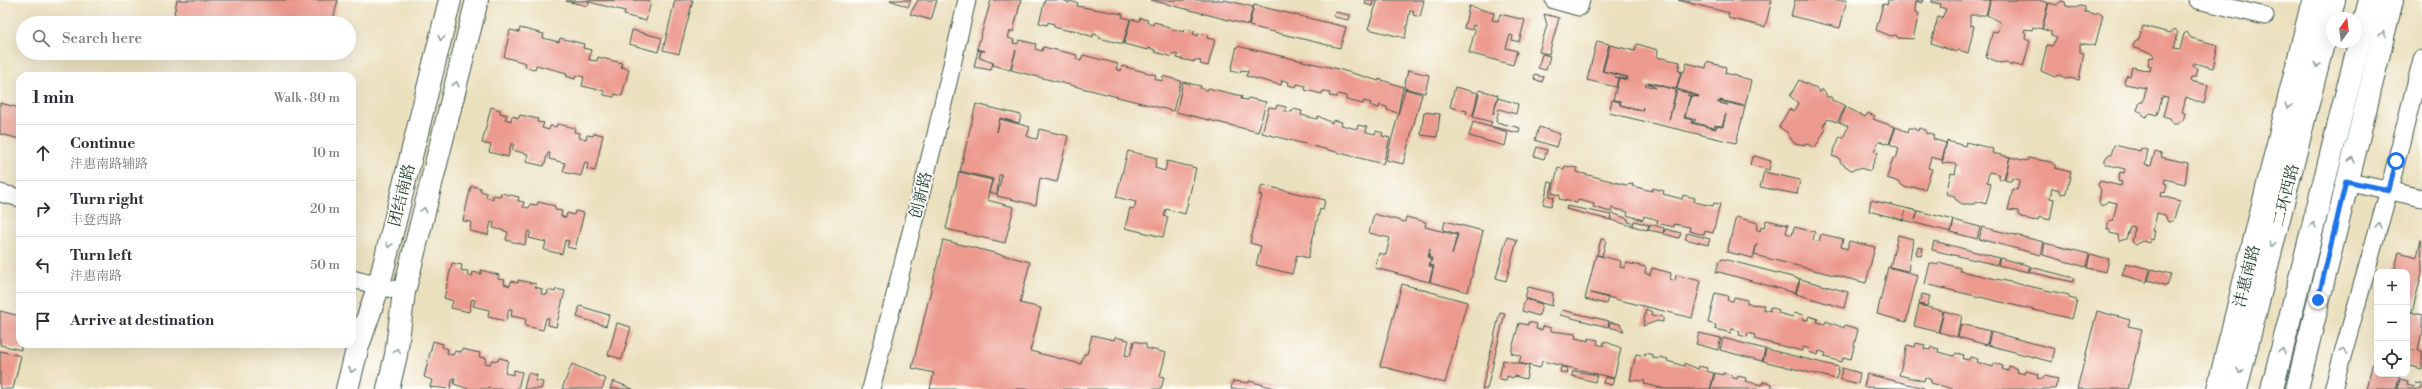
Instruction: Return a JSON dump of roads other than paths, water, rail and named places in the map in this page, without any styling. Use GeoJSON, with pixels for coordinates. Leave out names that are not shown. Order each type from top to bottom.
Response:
{"type":"FeatureCollection","features":[{"type":"Feature","properties":{"kind":"main road","name":"团结南路"},"geometry":{"type":"LineString","coordinates":[[347,389],[358,346],[379,285],[450,0]]}},
{"type":"Feature","properties":{"kind":"main road","name":"团结南路"},"geometry":{"type":"LineString","coordinates":[[388,389],[396,354],[404,292],[478,0]]}},
{"type":"Feature","properties":{"kind":"main road","name":"沣惠南路"},"geometry":{"type":"LineString","coordinates":[[2218,389],[2313,0]]}},
{"type":"Feature","properties":{"kind":"main road","name":"二环西路"},"geometry":{"type":"LineString","coordinates":[[2236,389],[2334,0]]}},
{"type":"Feature","properties":{"kind":"main road"},"geometry":{"type":"LineString","coordinates":[[2272,389],[2370,0]]}},
{"type":"Feature","properties":{"kind":"main road"},"geometry":{"type":"LineString","coordinates":[[2297,389],[2346,181],[2392,0]]}},
{"type":"Feature","properties":{"kind":"street","name":"创新路"},"geometry":{"type":"LineString","coordinates":[[870,389],[936,134],[967,0]]}},
{"type":"Feature","properties":{"kind":"street"},"geometry":{"type":"LineString","coordinates":[[1554,0],[1579,6],[1581,0]]}},
{"type":"Feature","properties":{"kind":"street"},"geometry":{"type":"LineString","coordinates":[[2198,0],[2264,16]]}},
{"type":"Feature","properties":{"kind":"street"},"geometry":{"type":"LineString","coordinates":[[2333,389],[2389,190],[2422,59]]}},
{"type":"Feature","properties":{"kind":"street"},"geometry":{"type":"LineString","coordinates":[[2346,181],[2422,198]]}},
{"type":"Feature","properties":{"kind":"street"},"geometry":{"type":"LineString","coordinates":[[0,193],[16,197]]}},
{"type":"Feature","properties":{"kind":"street"},"geometry":{"type":"LineString","coordinates":[[356,280],[404,292]]}}]}
